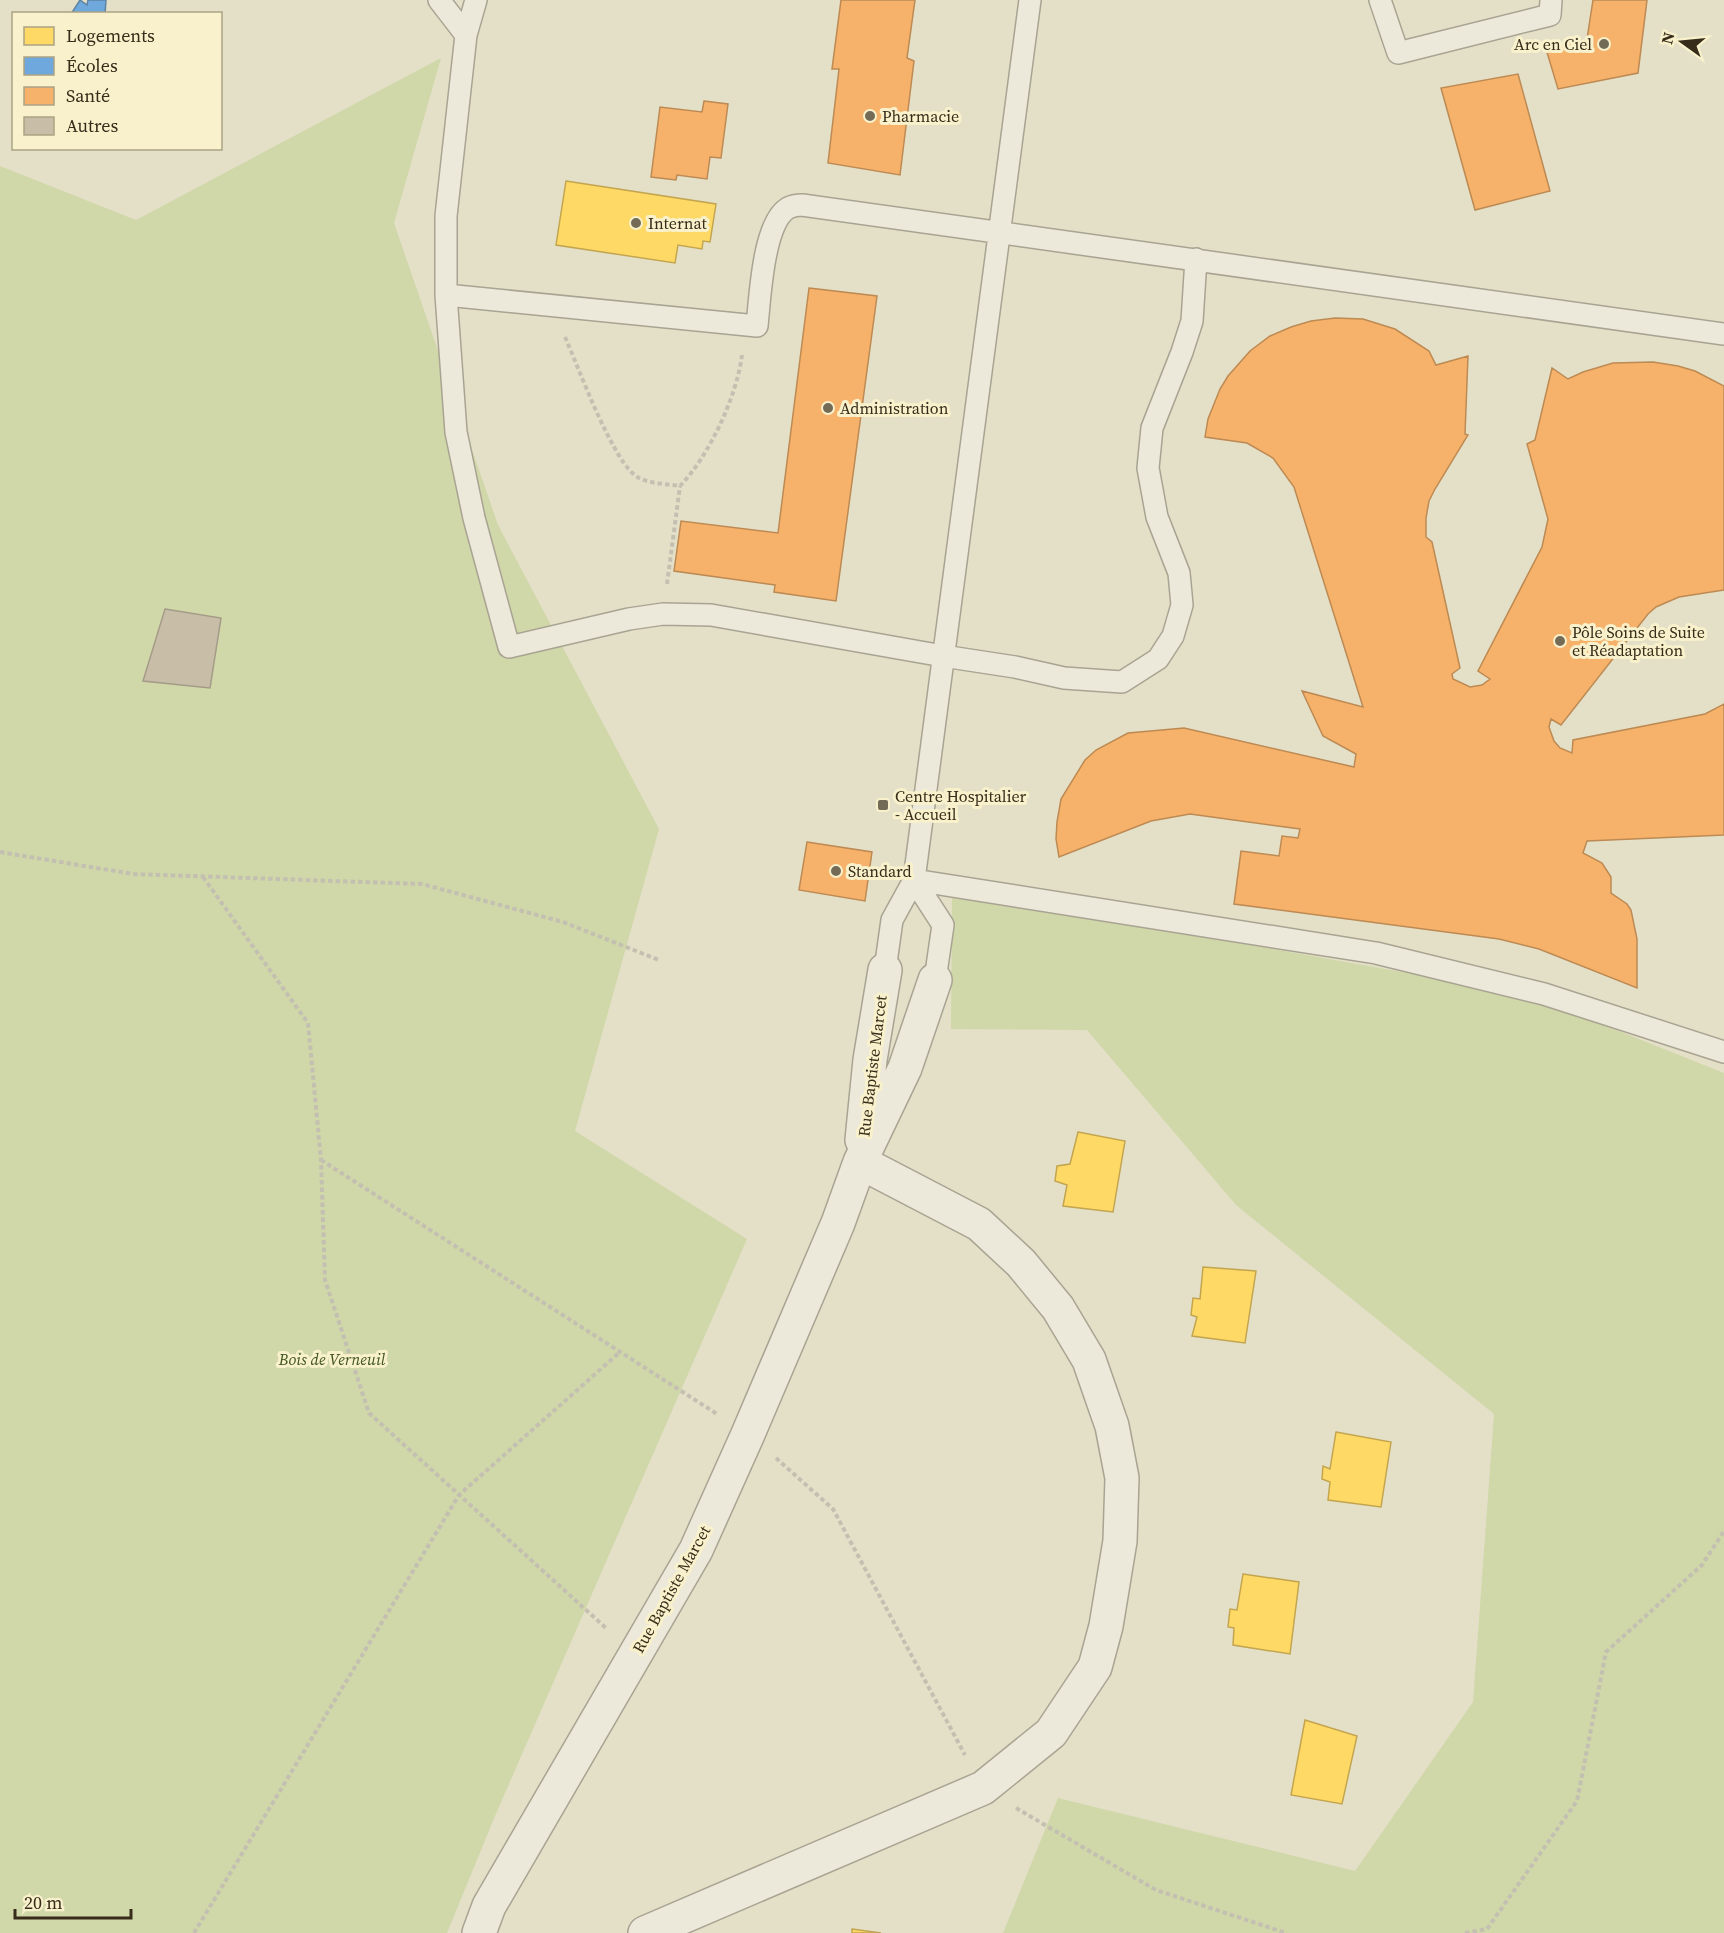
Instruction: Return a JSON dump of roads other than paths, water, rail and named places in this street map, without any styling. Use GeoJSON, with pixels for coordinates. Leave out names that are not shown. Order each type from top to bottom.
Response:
{"type":"FeatureCollection","features":[{"type":"Feature","properties":{"kind":"street","name":"Rue Baptiste Marcet"},"geometry":{"type":"LineString","coordinates":[[860,1162],[870,1060],[885,970]]}},
{"type":"Feature","properties":{"kind":"street","name":"Rue Baptiste Marcet"},"geometry":{"type":"LineString","coordinates":[[478,1933],[489,1906],[696,1550],[838,1223],[860,1162],[905,1068],[935,980]]}},
{"type":"Feature","properties":{"kind":"street"},"geometry":{"type":"LineString","coordinates":[[645,1933],[983,1788],[1051,1733],[1095,1667],[1108,1617],[1120,1541],[1122,1478],[1112,1426],[1089,1360],[1059,1308],[1021,1263],[979,1224],[860,1162]]}},
{"type":"Feature","properties":{"kind":"lane"},"geometry":{"type":"LineString","coordinates":[[439,0],[466,35]]}},
{"type":"Feature","properties":{"kind":"lane"},"geometry":{"type":"LineString","coordinates":[[476,0],[466,35],[446,216],[446,295],[456,432],[474,518],[509,647],[629,619],[663,614],[711,615],[1015,667],[1064,678],[1122,682],[1158,659],[1173,636],[1182,605],[1179,573],[1157,517],[1148,468],[1152,428],[1192,321],[1196,259]]}},
{"type":"Feature","properties":{"kind":"lane"},"geometry":{"type":"LineString","coordinates":[[885,970],[892,920],[914,880],[1030,0]]}},
{"type":"Feature","properties":{"kind":"lane"},"geometry":{"type":"LineString","coordinates":[[1380,0],[1398,53],[1550,15],[1551,0]]}},
{"type":"Feature","properties":{"kind":"lane"},"geometry":{"type":"LineString","coordinates":[[446,295],[757,326],[764,261],[771,234],[778,218],[789,207],[802,205],[1724,334]]}},
{"type":"Feature","properties":{"kind":"lane"},"geometry":{"type":"LineString","coordinates":[[914,880],[943,925],[935,980]]}},
{"type":"Feature","properties":{"kind":"lane"},"geometry":{"type":"LineString","coordinates":[[914,880],[1376,953],[1544,994],[1724,1052]]}},
{"type":"Feature","properties":{"kind":"place","name":"Arc en Ciel"},"geometry":{"type":"Point","coordinates":[1604,44]}},
{"type":"Feature","properties":{"kind":"place","name":"Pharmacie"},"geometry":{"type":"Point","coordinates":[870,116]}},
{"type":"Feature","properties":{"kind":"place","name":"Internat"},"geometry":{"type":"Point","coordinates":[636,223]}},
{"type":"Feature","properties":{"kind":"place","name":"Administration"},"geometry":{"type":"Point","coordinates":[828,408]}},
{"type":"Feature","properties":{"kind":"place","name":"Pôle Soins de Suite et Réadaptation"},"geometry":{"type":"Point","coordinates":[1560,641]}},
{"type":"Feature","properties":{"kind":"place","name":"Centre Hospitalier - Accueil"},"geometry":{"type":"Point","coordinates":[883,805]}},
{"type":"Feature","properties":{"kind":"place","name":"Standard"},"geometry":{"type":"Point","coordinates":[836,871]}},
{"type":"Feature","properties":{"kind":"park label","name":"Bois de Verneuil"},"geometry":{"type":"Point","coordinates":[332,1359]}}]}
